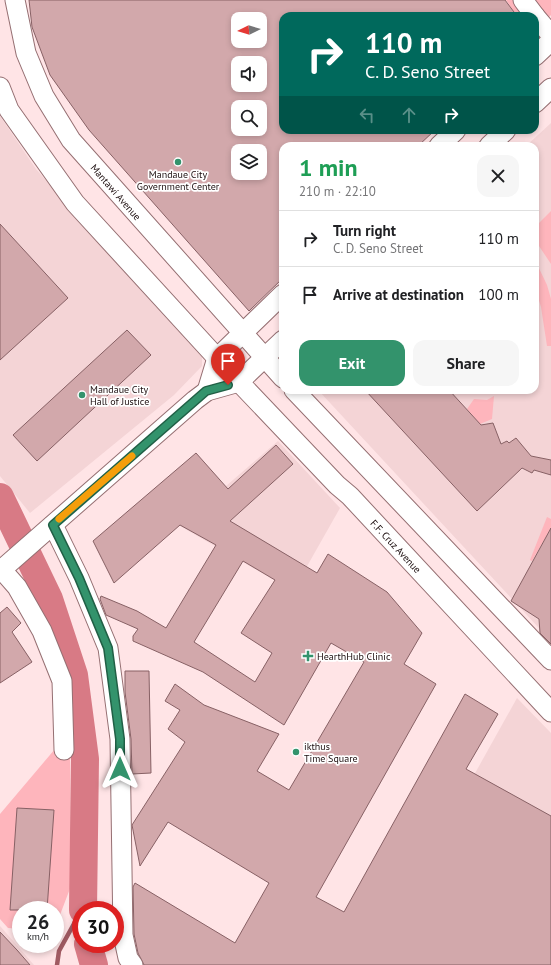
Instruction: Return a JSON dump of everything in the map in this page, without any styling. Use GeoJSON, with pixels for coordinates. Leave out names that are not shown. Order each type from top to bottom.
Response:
{"type":"FeatureCollection","features":[{"type":"Feature","properties":{"kind":"street","name":"Mantawi Avenue"},"geometry":{"type":"LineString","coordinates":[[15,0],[26,53],[44,96],[71,140],[264,358]]}},
{"type":"Feature","properties":{"kind":"street"},"geometry":{"type":"LineString","coordinates":[[523,0],[532,12]]}},
{"type":"Feature","properties":{"kind":"street"},"geometry":{"type":"LineString","coordinates":[[539,21],[551,35]]}},
{"type":"Feature","properties":{"kind":"street"},"geometry":{"type":"LineString","coordinates":[[539,52],[551,41]]}},
{"type":"Feature","properties":{"kind":"street"},"geometry":{"type":"LineString","coordinates":[[0,87],[9,110],[68,195],[239,382]]}},
{"type":"Feature","properties":{"kind":"street"},"geometry":{"type":"LineString","coordinates":[[539,99],[551,88]]}},
{"type":"Feature","properties":{"kind":"street"},"geometry":{"type":"LineString","coordinates":[[443,142],[452,134]]}},
{"type":"Feature","properties":{"kind":"street"},"geometry":{"type":"LineString","coordinates":[[493,142],[502,134]]}},
{"type":"Feature","properties":{"kind":"street"},"geometry":{"type":"LineString","coordinates":[[206,391],[217,358],[279,298]]}},
{"type":"Feature","properties":{"kind":"street"},"geometry":{"type":"LineString","coordinates":[[64,750],[62,681],[42,631],[5,567],[206,391],[239,382],[279,344]]}},
{"type":"Feature","properties":{"kind":"street"},"geometry":{"type":"LineString","coordinates":[[264,358],[279,374]]}},
{"type":"Feature","properties":{"kind":"street","name":"F.F. Cruz Avenue"},"geometry":{"type":"LineString","coordinates":[[239,382],[337,485],[350,496],[472,630],[551,712]]}},
{"type":"Feature","properties":{"kind":"street"},"geometry":{"type":"LineString","coordinates":[[298,394],[551,660]]}},
{"type":"Feature","properties":{"kind":"street"},"geometry":{"type":"LineString","coordinates":[[48,529],[79,578],[108,648],[120,739],[123,934],[128,958],[133,965]]}},
{"type":"Feature","properties":{"kind":"shaded area"},"geometry":{"type":"Polygon","coordinates":[[[506,0],[551,0],[551,15],[539,28],[539,12],[514,12],[506,0]]]}},
{"type":"Feature","properties":{"kind":"shaded area"},"geometry":{"type":"Polygon","coordinates":[[[0,116],[36,169],[94,236],[202,354],[202,366],[174,395],[30,513],[0,476],[0,116]]]}},
{"type":"Feature","properties":{"kind":"shaded area"},"geometry":{"type":"Polygon","coordinates":[[[551,123],[551,641],[322,394],[539,394],[539,142],[530,142],[551,123]]]}},
{"type":"Feature","properties":{"kind":"shaded area"},"geometry":{"type":"Polygon","coordinates":[[[551,211],[551,264],[539,246],[539,223],[551,211]]]}},
{"type":"Feature","properties":{"kind":"shaded area"},"geometry":{"type":"Polygon","coordinates":[[[539,268],[547,285],[551,299],[551,346],[547,346],[539,301],[539,268]]]}},
{"type":"Feature","properties":{"kind":"shaded area"},"geometry":{"type":"Polygon","coordinates":[[[494,396],[492,419],[480,424],[467,409],[474,399],[487,400],[494,396]]]}},
{"type":"Feature","properties":{"kind":"shaded area"},"geometry":{"type":"Polygon","coordinates":[[[278,441],[340,508],[293,591],[180,526],[278,441]]]}},
{"type":"Feature","properties":{"kind":"shaded area"},"geometry":{"type":"Polygon","coordinates":[[[547,517],[551,519],[551,528],[532,561],[530,560],[547,517]]]}},
{"type":"Feature","properties":{"kind":"shaded area"},"geometry":{"type":"Polygon","coordinates":[[[517,698],[551,733],[551,965],[368,965],[517,698]]]}},
{"type":"Feature","properties":{"kind":"shaded area"},"geometry":{"type":"Polygon","coordinates":[[[55,749],[70,750],[71,886],[64,904],[64,901],[12,901],[12,928],[8,928],[0,919],[0,814],[55,749]]]}},
{"type":"Feature","properties":{"kind":"shaded area"},"geometry":{"type":"Polygon","coordinates":[[[0,926],[12,940],[12,953],[24,953],[34,965],[0,965],[0,926]]]}},
{"type":"Feature","properties":{"kind":"building","name":"Mandaue City Government Center"},"geometry":{"type":"Polygon","coordinates":[[[29,0],[505,0],[514,12],[279,12],[279,134],[431,134],[422,142],[279,142],[279,282],[249,311],[89,130],[50,75],[32,27],[29,0]]]}},
{"type":"Feature","properties":{"kind":"building"},"geometry":{"type":"Polygon","coordinates":[[[0,224],[68,298],[0,360],[0,224]]]}},
{"type":"Feature","properties":{"kind":"building","name":"Mandaue City Hall of Justice"},"geometry":{"type":"Polygon","coordinates":[[[127,330],[151,355],[37,461],[13,435],[127,330]]]}},
{"type":"Feature","properties":{"kind":"building"},"geometry":{"type":"Polygon","coordinates":[[[369,394],[453,394],[481,425],[493,423],[501,444],[507,441],[509,443],[516,438],[531,456],[551,460],[551,475],[534,470],[532,473],[522,468],[477,511],[369,394]]]}},
{"type":"Feature","properties":{"kind":"building"},"geometry":{"type":"Polygon","coordinates":[[[276,445],[293,464],[230,521],[317,573],[328,554],[387,592],[422,633],[404,664],[436,684],[316,897],[344,912],[465,694],[498,714],[466,769],[551,816],[551,965],[144,965],[138,953],[134,934],[133,887],[135,883],[235,943],[269,883],[168,822],[140,866],[132,825],[185,742],[168,729],[180,710],[165,701],[175,684],[204,705],[279,734],[257,771],[289,790],[364,662],[331,643],[284,725],[203,672],[133,641],[133,636],[138,629],[106,615],[100,599],[101,596],[137,611],[166,628],[216,545],[180,525],[114,583],[93,541],[196,453],[228,489],[276,445]],[[243,561],[194,642],[255,682],[272,653],[241,633],[275,580],[243,561]]]}},
{"type":"Feature","properties":{"kind":"building"},"geometry":{"type":"Polygon","coordinates":[[[551,528],[551,644],[540,633],[539,619],[511,601],[551,528]]]}},
{"type":"Feature","properties":{"kind":"building"},"geometry":{"type":"Polygon","coordinates":[[[7,607],[21,623],[12,632],[32,662],[0,683],[0,613],[7,607]]]}},
{"type":"Feature","properties":{"kind":"building"},"geometry":{"type":"Polygon","coordinates":[[[125,671],[149,671],[151,773],[132,774],[131,739],[125,692],[125,671]]]}},
{"type":"Feature","properties":{"kind":"building"},"geometry":{"type":"Polygon","coordinates":[[[17,808],[54,810],[48,901],[12,901],[12,910],[10,910],[17,808]]]}},
{"type":"Feature","properties":{"kind":"building"},"geometry":{"type":"Polygon","coordinates":[[[0,932],[12,945],[12,953],[20,953],[30,965],[0,965],[0,932]]]}},
{"type":"Feature","properties":{"kind":"waterway"},"geometry":{"type":"LineString","coordinates":[[0,497],[49,599],[74,675],[85,759],[83,901]]}},
{"type":"Feature","properties":{"kind":"waterway"},"geometry":{"type":"LineString","coordinates":[[57,965],[59,951],[72,927]]}},
{"type":"Feature","properties":{"kind":"waterway"},"geometry":{"type":"LineString","coordinates":[[91,953],[94,965]]}},
{"type":"Feature","properties":{"kind":"slow traffic"},"geometry":{"type":"LineString","coordinates":[[59,519],[132,456]]}},
{"type":"Feature","properties":{"kind":"place","name":"Mandaue City Government Center"},"geometry":{"type":"Point","coordinates":[178,162]}},
{"type":"Feature","properties":{"kind":"place","name":"Mandaue City Hall of Justice"},"geometry":{"type":"Point","coordinates":[82,395]}},
{"type":"Feature","properties":{"kind":"place","name":"HearthHub Clinic"},"geometry":{"type":"Point","coordinates":[308,656]}},
{"type":"Feature","properties":{"kind":"place","name":"ikthus Time Square"},"geometry":{"type":"Point","coordinates":[296,752]}},
{"type":"Feature","properties":{"kind":"route"},"geometry":{"type":"LineString","coordinates":[[120,769],[120,739],[108,648],[79,578],[53,525],[206,391],[228,385]]}}]}
